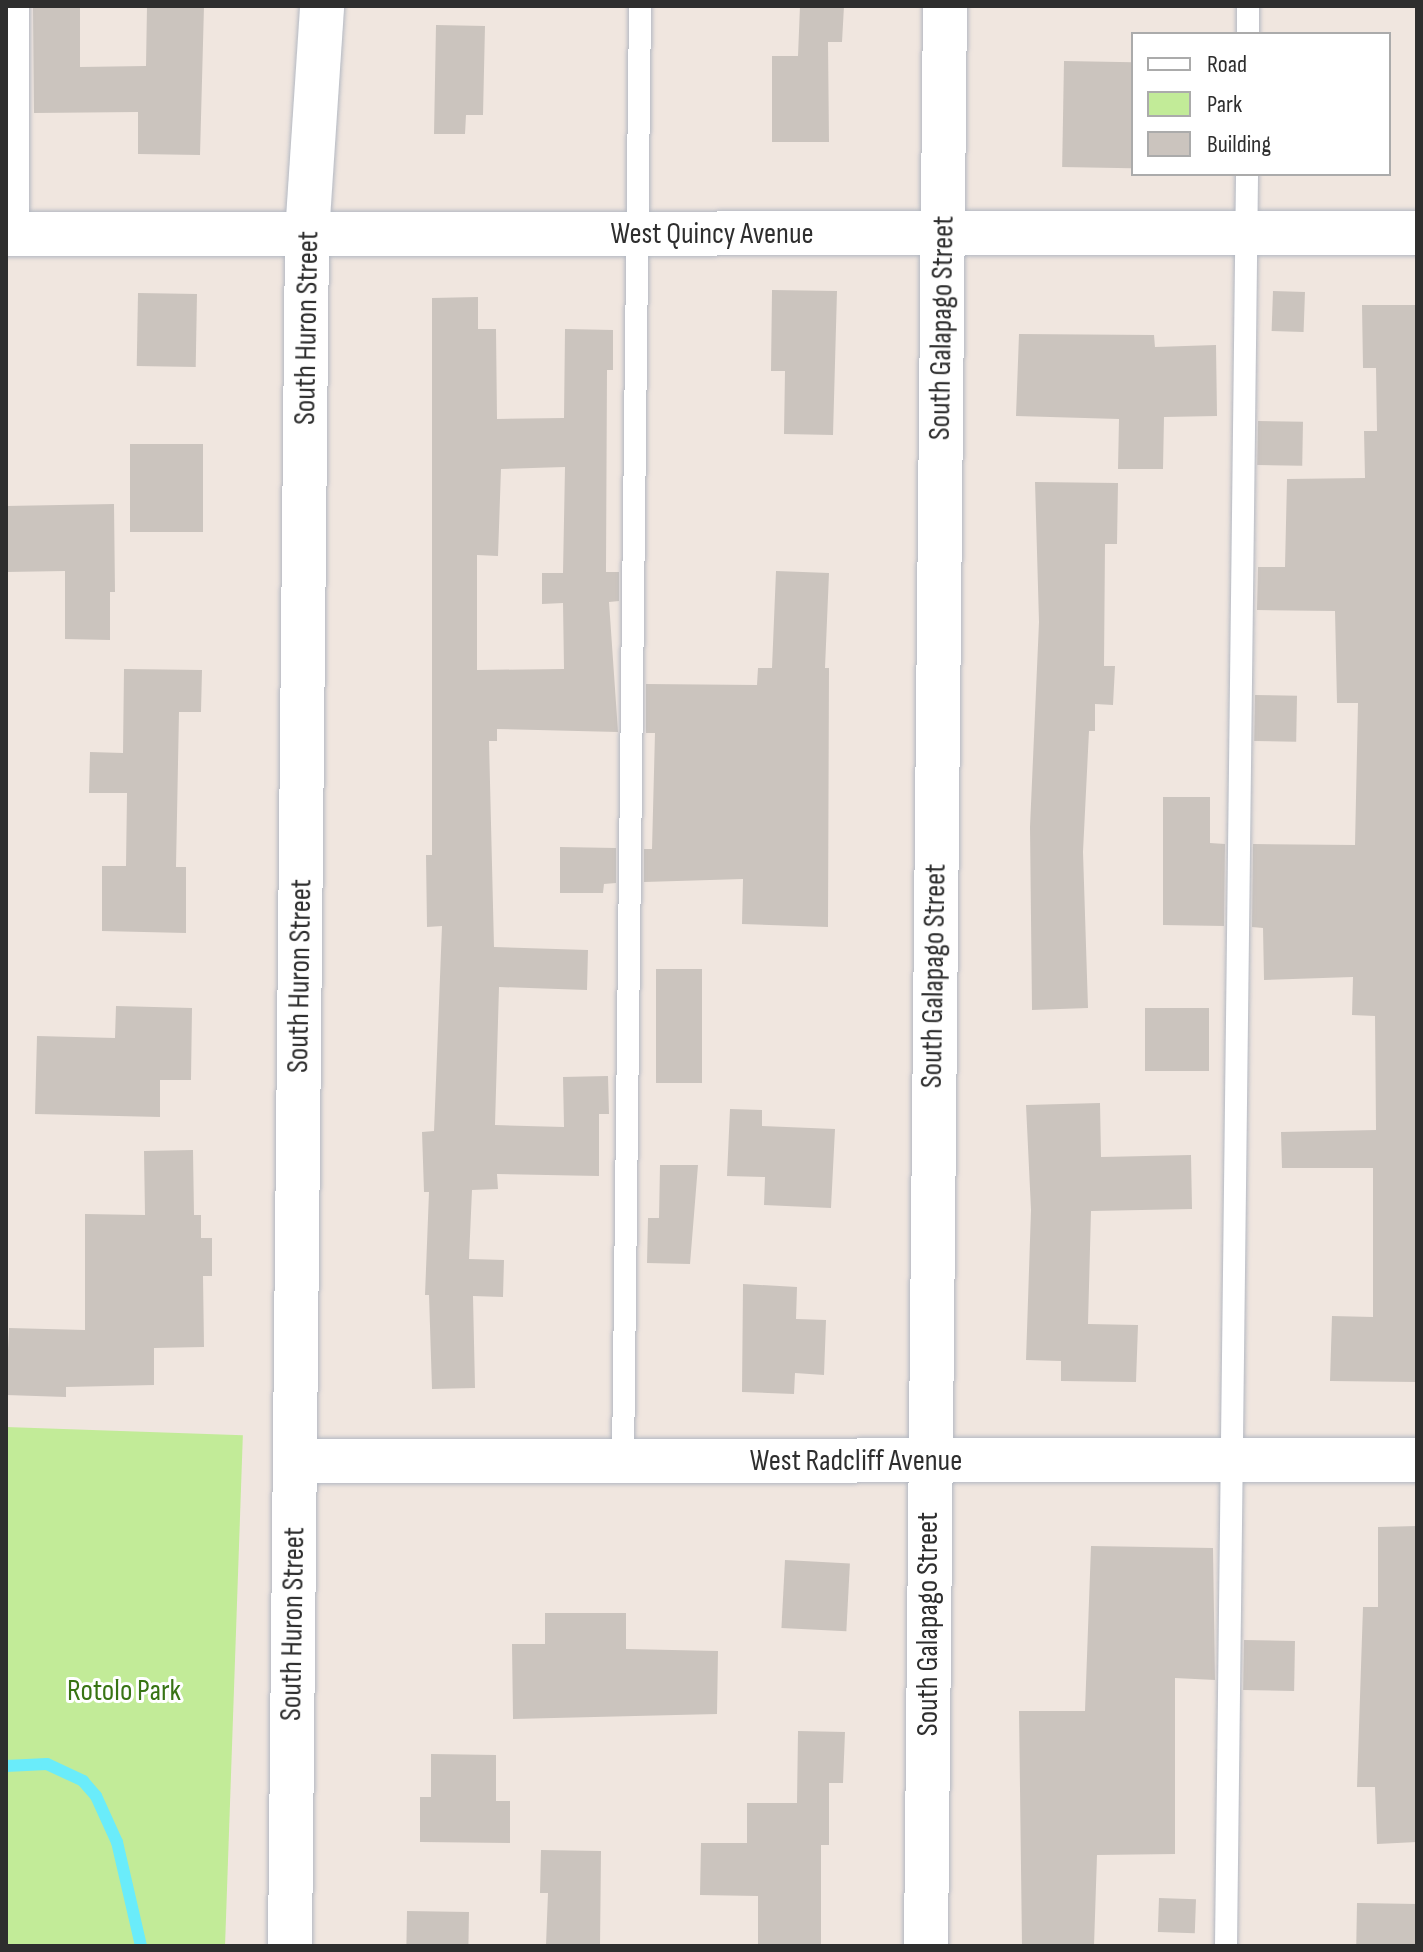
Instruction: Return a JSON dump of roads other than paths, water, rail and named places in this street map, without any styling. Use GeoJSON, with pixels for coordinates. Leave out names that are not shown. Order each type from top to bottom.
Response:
{"type":"FeatureCollection","features":[{"type":"Feature","properties":{"kind":"street"},"geometry":{"type":"LineString","coordinates":[[6,234],[7,6]]}},
{"type":"Feature","properties":{"kind":"street","name":"South Huron Street"},"geometry":{"type":"LineString","coordinates":[[290,1946],[307,234],[322,6]]}},
{"type":"Feature","properties":{"kind":"street","name":"South Galapago Street"},"geometry":{"type":"LineString","coordinates":[[926,1946],[945,6]]}},
{"type":"Feature","properties":{"kind":"street","name":"West Quincy Avenue"},"geometry":{"type":"LineString","coordinates":[[6,234],[1417,233]]}},
{"type":"Feature","properties":{"kind":"street","name":"West Radcliff Avenue"},"geometry":{"type":"LineString","coordinates":[[295,1461],[1417,1460]]}},
{"type":"Feature","properties":{"kind":"lane"},"geometry":{"type":"LineString","coordinates":[[623,1461],[640,6]]}},
{"type":"Feature","properties":{"kind":"lane"},"geometry":{"type":"LineString","coordinates":[[1248,6],[1248,32]]}},
{"type":"Feature","properties":{"kind":"lane"},"geometry":{"type":"LineString","coordinates":[[1226,1946],[1247,176]]}},
{"type":"Feature","properties":{"kind":"waterway"},"geometry":{"type":"LineString","coordinates":[[6,1766],[47,1764],[83,1781],[96,1796],[117,1842],[141,1946]]}},
{"type":"Feature","properties":{"kind":"park label","name":"Rotolo Park"},"geometry":{"type":"Point","coordinates":[124,1691]}}]}
